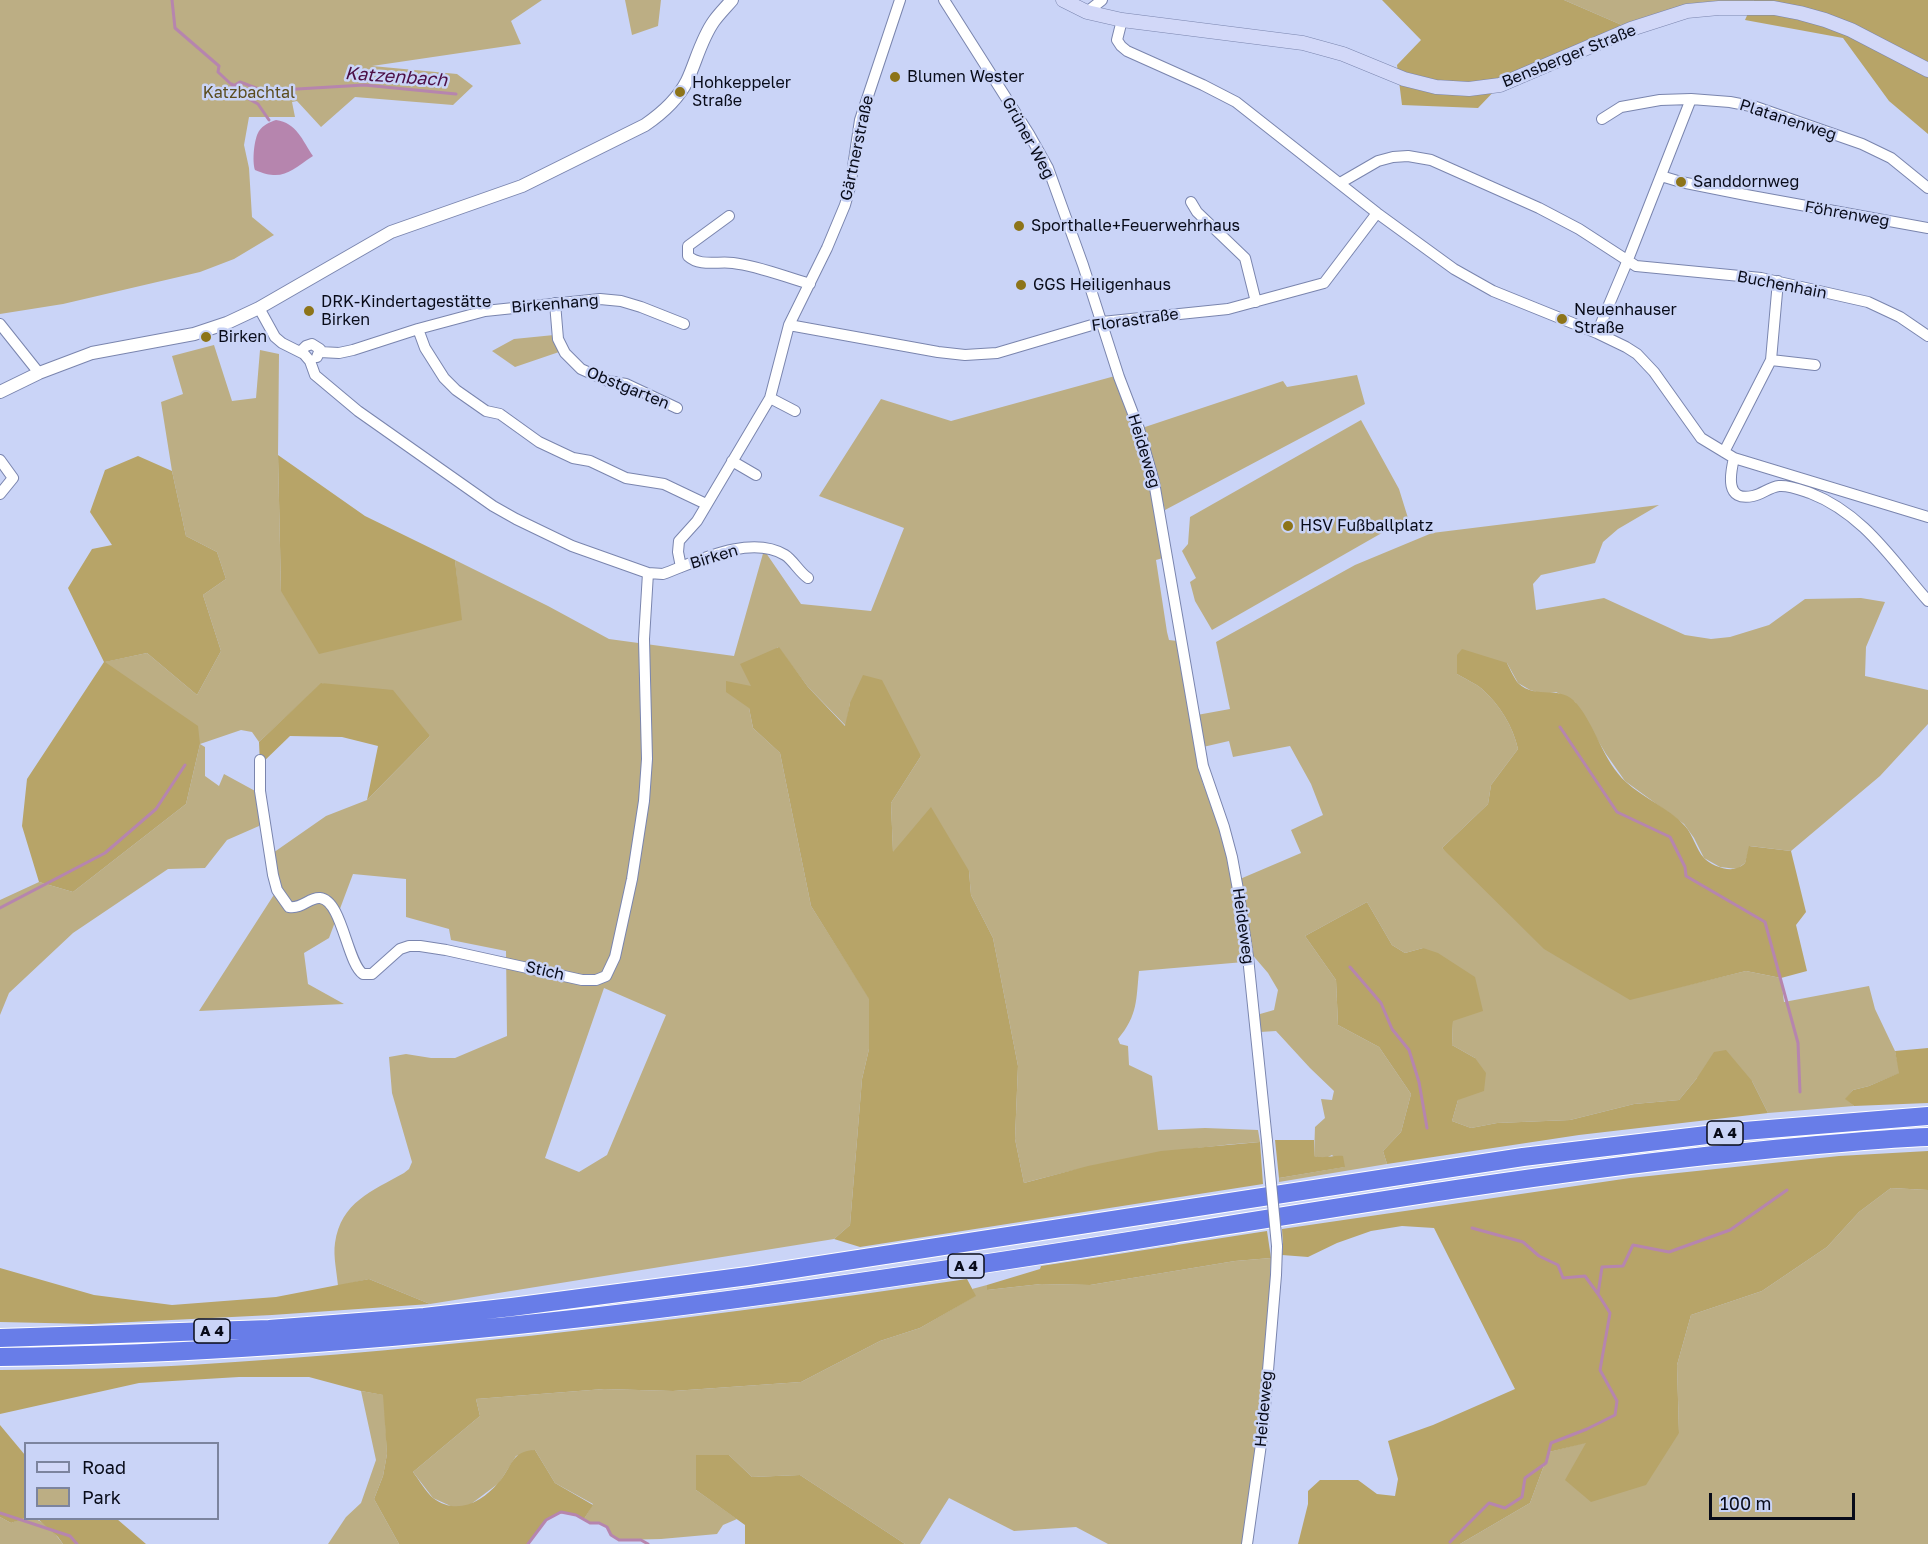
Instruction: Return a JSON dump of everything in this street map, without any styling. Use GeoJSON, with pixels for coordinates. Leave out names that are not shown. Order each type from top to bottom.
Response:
{"type":"FeatureCollection","features":[{"type":"Feature","properties":{"kind":"highway","name":"A 4"},"geometry":{"type":"LineString","coordinates":[[0,1338],[269,1329],[424,1317],[512,1307],[748,1276],[1523,1157],[1732,1132],[1928,1116]]}},
{"type":"Feature","properties":{"kind":"highway","name":"A 4"},"geometry":{"type":"LineString","coordinates":[[0,1357],[278,1346],[423,1335],[603,1316],[905,1276],[1563,1173],[1778,1149],[1928,1137]]}},
{"type":"Feature","properties":{"kind":"main road","name":"Bensberger Straße"},"geometry":{"type":"LineString","coordinates":[[1063,0],[1087,12],[1122,20],[1303,43],[1343,54],[1404,79],[1436,87],[1469,89],[1500,85],[1631,29],[1687,11],[1719,8],[1774,8],[1816,17],[1851,30],[1928,70]]}},
{"type":"Feature","properties":{"kind":"street"},"geometry":{"type":"LineString","coordinates":[[0,392],[39,373],[92,353],[194,334],[227,323],[259,308],[391,232],[522,186],[645,125],[660,115],[680,92],[713,21],[732,0]]}},
{"type":"Feature","properties":{"kind":"street","name":"Gärtnerstraße"},"geometry":{"type":"LineString","coordinates":[[789,325],[845,205],[860,120],[900,0]]}},
{"type":"Feature","properties":{"kind":"street","name":"Grüner Weg"},"geometry":{"type":"LineString","coordinates":[[944,0],[1048,168],[1102,322]]}},
{"type":"Feature","properties":{"kind":"street"},"geometry":{"type":"LineString","coordinates":[[1087,12],[1102,0]]}},
{"type":"Feature","properties":{"kind":"street"},"geometry":{"type":"LineString","coordinates":[[1122,20],[1118,40],[1127,51],[1236,102],[1377,213],[1454,269],[1493,291],[1626,347],[1647,363],[1701,438],[1734,458],[1928,517]]}},
{"type":"Feature","properties":{"kind":"street"},"geometry":{"type":"LineString","coordinates":[[1597,333],[1690,99]]}},
{"type":"Feature","properties":{"kind":"street","name":"Platanenweg"},"geometry":{"type":"LineString","coordinates":[[1602,119],[1621,107],[1660,100],[1690,99],[1756,106],[1862,144],[1891,158],[1928,188]]}},
{"type":"Feature","properties":{"kind":"street"},"geometry":{"type":"LineString","coordinates":[[1340,183],[1378,161],[1392,157],[1408,156],[1431,160],[1539,208],[1579,229],[1627,262]]}},
{"type":"Feature","properties":{"kind":"street","name":"Föhrenweg"},"geometry":{"type":"LineString","coordinates":[[1661,176],[1746,195],[1928,228]]}},
{"type":"Feature","properties":{"kind":"street"},"geometry":{"type":"LineString","coordinates":[[1191,202],[1197,212],[1245,258],[1256,302]]}},
{"type":"Feature","properties":{"kind":"street","name":"Florastraße"},"geometry":{"type":"LineString","coordinates":[[789,325],[938,352],[984,355],[997,353],[1102,322],[1228,309],[1324,283],[1377,213]]}},
{"type":"Feature","properties":{"kind":"street"},"geometry":{"type":"LineString","coordinates":[[729,216],[688,246],[686,251],[692,260],[731,262],[810,284]]}},
{"type":"Feature","properties":{"kind":"street","name":"Buchenhain"},"geometry":{"type":"LineString","coordinates":[[1627,262],[1636,266],[1761,278],[1868,302],[1900,317],[1928,336]]}},
{"type":"Feature","properties":{"kind":"street"},"geometry":{"type":"LineString","coordinates":[[1724,452],[1771,360],[1778,281]]}},
{"type":"Feature","properties":{"kind":"street","name":"Birkenhang"},"geometry":{"type":"LineString","coordinates":[[320,352],[339,353],[353,350],[485,311],[600,299],[621,301],[684,324]]}},
{"type":"Feature","properties":{"kind":"street","name":"Obstgarten"},"geometry":{"type":"LineString","coordinates":[[555,303],[558,339],[565,354],[581,369],[608,381],[626,384],[677,408]]}},
{"type":"Feature","properties":{"kind":"street","name":"Birken"},"geometry":{"type":"LineString","coordinates":[[259,308],[275,337],[282,343],[301,351],[310,361],[315,375],[358,411],[493,506],[572,546],[648,573],[663,574],[729,551],[758,546],[788,557],[798,571],[808,578]]}},
{"type":"Feature","properties":{"kind":"street","name":"Heideweg"},"geometry":{"type":"LineString","coordinates":[[1102,322],[1119,377],[1139,429],[1154,482],[1203,766],[1232,857],[1248,957],[1277,1246],[1263,1430],[1248,1544]]}},
{"type":"Feature","properties":{"kind":"street"},"geometry":{"type":"LineString","coordinates":[[0,324],[39,373]]}},
{"type":"Feature","properties":{"kind":"street","name":"Birken"},"geometry":{"type":"LineString","coordinates":[[681,567],[678,552],[679,541],[697,521],[770,398],[789,325]]}},
{"type":"Feature","properties":{"kind":"street"},"geometry":{"type":"LineString","coordinates":[[418,329],[424,348],[444,378],[456,390],[486,411],[500,414],[539,442],[573,458],[590,461],[627,478],[663,484],[706,504]]}},
{"type":"Feature","properties":{"kind":"street","name":"Birken"},"geometry":{"type":"LineString","coordinates":[[301,351],[310,343],[320,352]]}},
{"type":"Feature","properties":{"kind":"street"},"geometry":{"type":"LineString","coordinates":[[310,361],[320,352]]}},
{"type":"Feature","properties":{"kind":"street"},"geometry":{"type":"LineString","coordinates":[[1771,360],[1815,365]]}},
{"type":"Feature","properties":{"kind":"street"},"geometry":{"type":"LineString","coordinates":[[770,398],[795,411]]}},
{"type":"Feature","properties":{"kind":"street"},"geometry":{"type":"LineString","coordinates":[[1734,458],[1730,477],[1731,487],[1736,493],[1743,496],[1754,496],[1778,486],[1798,489],[1845,510],[1872,534],[1928,601]]}},
{"type":"Feature","properties":{"kind":"street"},"geometry":{"type":"LineString","coordinates":[[0,460],[13,478],[0,494]]}},
{"type":"Feature","properties":{"kind":"street"},"geometry":{"type":"LineString","coordinates":[[732,461],[756,475]]}},
{"type":"Feature","properties":{"kind":"street","name":"Stich"},"geometry":{"type":"LineString","coordinates":[[260,760],[260,791],[277,890],[289,907],[296,908],[322,898],[328,902],[347,940],[357,970],[363,975],[372,974],[400,949],[420,946],[582,980],[596,980],[606,976],[615,957],[632,879],[644,801],[647,750],[644,639],[648,573]]}},
{"type":"Feature","properties":{"kind":"green space","name":"Katzbachtal"},"geometry":{"type":"Polygon","coordinates":[[[0,0],[542,0],[511,21],[521,44],[372,66],[457,74],[473,86],[453,105],[355,97],[321,127],[297,101],[292,102],[295,117],[249,117],[244,145],[249,168],[252,217],[274,235],[234,259],[200,272],[63,304],[0,314],[0,0]]]}},
{"type":"Feature","properties":{"kind":"green space"},"geometry":{"type":"Polygon","coordinates":[[[625,0],[661,0],[658,26],[632,35],[625,0]]]}},
{"type":"Feature","properties":{"kind":"green space"},"geometry":{"type":"Polygon","coordinates":[[[1564,0],[1754,0],[1751,8],[1719,8],[1631,29],[1564,0]]]}},
{"type":"Feature","properties":{"kind":"green space"},"geometry":{"type":"Polygon","coordinates":[[[554,335],[559,352],[515,367],[492,351],[514,339],[554,335]]]}},
{"type":"Feature","properties":{"kind":"green space"},"geometry":{"type":"Polygon","coordinates":[[[214,345],[232,401],[256,398],[260,350],[279,354],[278,455],[281,591],[461,620],[455,560],[609,639],[734,656],[764,550],[801,604],[871,611],[904,528],[819,496],[881,399],[951,421],[1115,376],[1134,430],[1156,508],[1163,558],[1156,560],[1167,632],[1169,640],[1177,641],[1195,752],[1228,859],[1244,962],[1139,971],[1133,1015],[1118,1039],[1120,1044],[1128,1046],[1129,1065],[1152,1076],[1158,1130],[1205,1128],[1258,1130],[1260,1142],[1140,1157],[1024,1183],[1015,1139],[1018,1066],[993,938],[971,895],[969,871],[893,853],[891,803],[921,756],[850,703],[846,726],[808,687],[778,647],[752,686],[749,708],[753,728],[780,753],[811,906],[869,998],[869,1049],[862,1079],[850,1225],[834,1239],[430,1304],[369,1279],[338,1286],[335,1243],[344,1217],[360,1199],[404,1173],[412,1162],[392,1093],[389,1057],[406,1054],[431,1058],[455,1058],[507,1036],[506,951],[451,940],[449,929],[406,917],[406,879],[353,874],[329,938],[304,953],[308,984],[344,1004],[199,1011],[277,890],[270,855],[326,816],[367,800],[430,736],[322,683],[259,742],[252,732],[241,730],[200,744],[104,662],[147,653],[197,695],[221,651],[203,595],[226,579],[217,552],[186,536],[172,471],[161,402],[183,394],[172,356],[214,345]],[[604,988],[545,1158],[579,1172],[607,1155],[666,1015],[604,988]]]}},
{"type":"Feature","properties":{"kind":"green space"},"geometry":{"type":"Polygon","coordinates":[[[1357,375],[1365,404],[1165,510],[1142,428],[1283,381],[1287,387],[1357,375]]]}},
{"type":"Feature","properties":{"kind":"green space","name":"HSV Fußballplatz"},"geometry":{"type":"Polygon","coordinates":[[[1361,420],[1399,489],[1408,518],[1212,630],[1195,601],[1190,582],[1196,578],[1182,551],[1188,544],[1190,517],[1361,420]]]}},
{"type":"Feature","properties":{"kind":"green space"},"geometry":{"type":"Polygon","coordinates":[[[1659,505],[1618,529],[1603,542],[1595,563],[1541,575],[1533,584],[1536,610],[1604,598],[1685,635],[1711,639],[1730,637],[1769,625],[1805,599],[1861,598],[1885,602],[1866,647],[1865,676],[1928,690],[1928,724],[1880,776],[1791,851],[1750,846],[1745,863],[1737,869],[1720,867],[1704,858],[1684,824],[1625,781],[1575,702],[1556,692],[1543,694],[1530,690],[1518,683],[1507,663],[1457,674],[1479,687],[1494,701],[1509,724],[1518,749],[1491,785],[1488,804],[1442,848],[1630,999],[1746,971],[1781,978],[1784,1002],[1869,986],[1875,1009],[1895,1051],[1900,1073],[1853,1090],[1846,1099],[1854,1106],[1768,1113],[1752,1081],[1697,1078],[1679,1100],[1634,1104],[1570,1120],[1497,1123],[1471,1128],[1452,1121],[1475,1058],[1452,1045],[1453,1021],[1423,948],[1405,953],[1392,945],[1367,902],[1305,936],[1336,980],[1338,1025],[1379,1047],[1411,1094],[1401,1132],[1383,1151],[1387,1164],[1279,1182],[1279,1178],[1344,1167],[1332,1155],[1324,1159],[1314,1156],[1315,1127],[1325,1118],[1321,1099],[1332,1100],[1334,1091],[1276,1031],[1260,1032],[1260,1014],[1274,1010],[1278,990],[1268,973],[1250,952],[1240,879],[1301,853],[1291,830],[1323,815],[1311,784],[1290,746],[1233,757],[1229,741],[1203,747],[1197,715],[1230,709],[1216,642],[1355,565],[1432,533],[1659,505]]]}},
{"type":"Feature","properties":{"kind":"green space"},"geometry":{"type":"Polygon","coordinates":[[[200,744],[205,747],[205,776],[219,786],[224,774],[257,792],[262,821],[259,826],[227,840],[205,868],[168,869],[73,933],[9,993],[0,1015],[0,900],[39,882],[73,892],[186,804],[200,744]]]}},
{"type":"Feature","properties":{"kind":"green space"},"geometry":{"type":"Polygon","coordinates":[[[1891,1188],[1928,1190],[1928,1544],[1460,1544],[1530,1503],[1549,1452],[1587,1442],[1679,1433],[1677,1365],[1691,1315],[1762,1291],[1827,1247],[1859,1212],[1891,1188]]]}},
{"type":"Feature","properties":{"kind":"green space"},"geometry":{"type":"Polygon","coordinates":[[[1271,1258],[1265,1366],[1244,1544],[1108,1544],[1076,1527],[1014,1531],[949,1498],[920,1544],[905,1544],[800,1475],[752,1477],[729,1455],[696,1455],[696,1490],[737,1519],[723,1525],[717,1534],[619,1540],[611,1535],[607,1527],[599,1523],[590,1523],[584,1519],[593,1504],[555,1483],[535,1450],[516,1456],[499,1483],[467,1507],[455,1508],[433,1498],[413,1472],[480,1416],[476,1399],[604,1389],[673,1391],[801,1382],[880,1341],[920,1328],[975,1296],[972,1289],[987,1285],[987,1290],[1041,1284],[1090,1285],[1235,1261],[1271,1258]]]}},
{"type":"Feature","properties":{"kind":"green space"},"geometry":{"type":"Polygon","coordinates":[[[361,1391],[384,1395],[387,1454],[383,1476],[374,1499],[399,1544],[328,1544],[346,1517],[361,1503],[376,1460],[361,1391]]]}},
{"type":"Feature","properties":{"kind":"green space"},"geometry":{"type":"Polygon","coordinates":[[[0,1517],[11,1523],[23,1518],[42,1522],[63,1544],[0,1544],[0,1517]]]}},
{"type":"Feature","properties":{"kind":"shaded area"},"geometry":{"type":"Polygon","coordinates":[[[1382,0],[1564,0],[1631,29],[1500,85],[1478,108],[1402,105],[1397,65],[1421,40],[1382,0]]]}},
{"type":"Feature","properties":{"kind":"shaded area"},"geometry":{"type":"Polygon","coordinates":[[[1754,0],[1928,0],[1928,134],[1889,101],[1843,38],[1745,20],[1754,0]]]}},
{"type":"Feature","properties":{"kind":"shaded area"},"geometry":{"type":"Polygon","coordinates":[[[276,120],[294,128],[313,156],[280,175],[255,170],[254,166],[256,139],[259,131],[276,120]]]}},
{"type":"Feature","properties":{"kind":"shaded area"},"geometry":{"type":"Polygon","coordinates":[[[278,455],[365,516],[455,560],[462,620],[319,654],[281,591],[278,455]]]}},
{"type":"Feature","properties":{"kind":"shaded area"},"geometry":{"type":"Polygon","coordinates":[[[138,456],[172,471],[186,536],[217,552],[226,579],[203,595],[221,651],[197,695],[147,653],[105,662],[198,726],[200,744],[186,804],[73,892],[39,882],[22,826],[27,779],[104,662],[68,588],[92,549],[112,545],[90,512],[105,470],[138,456]]]}},
{"type":"Feature","properties":{"kind":"shaded area"},"geometry":{"type":"Polygon","coordinates":[[[779,647],[808,687],[845,726],[850,703],[863,675],[882,680],[921,756],[891,803],[893,852],[931,807],[969,871],[971,895],[993,938],[1018,1066],[1015,1139],[1024,1183],[1088,1166],[1161,1151],[1260,1142],[1263,1184],[860,1247],[834,1239],[850,1225],[862,1079],[869,1049],[869,999],[811,906],[780,753],[753,728],[749,708],[726,692],[726,681],[751,686],[740,664],[779,647]]]}},
{"type":"Feature","properties":{"kind":"shaded area"},"geometry":{"type":"Polygon","coordinates":[[[1462,649],[1507,663],[1518,683],[1525,688],[1563,694],[1577,704],[1618,774],[1633,788],[1679,820],[1688,830],[1701,854],[1710,863],[1724,868],[1738,868],[1745,863],[1749,846],[1791,851],[1806,912],[1796,925],[1807,971],[1781,978],[1746,971],[1630,1000],[1544,949],[1442,848],[1488,804],[1491,785],[1518,749],[1509,724],[1494,701],[1479,687],[1457,674],[1457,655],[1462,649]]]}},
{"type":"Feature","properties":{"kind":"shaded area"},"geometry":{"type":"Polygon","coordinates":[[[321,683],[393,690],[430,736],[367,800],[378,746],[342,737],[290,736],[260,765],[259,742],[321,683]]]}},
{"type":"Feature","properties":{"kind":"shaded area"},"geometry":{"type":"Polygon","coordinates":[[[1367,902],[1392,945],[1405,953],[1423,948],[1438,953],[1475,977],[1483,1011],[1453,1021],[1452,1045],[1475,1058],[1486,1073],[1484,1091],[1458,1100],[1452,1121],[1471,1128],[1497,1123],[1570,1120],[1634,1104],[1679,1100],[1714,1052],[1726,1050],[1752,1081],[1768,1113],[1579,1135],[1387,1164],[1383,1151],[1401,1132],[1411,1094],[1379,1047],[1338,1025],[1336,980],[1305,936],[1367,902]]]}},
{"type":"Feature","properties":{"kind":"shaded area"},"geometry":{"type":"Polygon","coordinates":[[[1928,1048],[1928,1103],[1854,1106],[1845,1099],[1853,1090],[1899,1073],[1895,1051],[1928,1048]]]}},
{"type":"Feature","properties":{"kind":"shaded area"},"geometry":{"type":"Polygon","coordinates":[[[1275,1140],[1314,1140],[1314,1156],[1343,1156],[1345,1167],[1279,1178],[1275,1140]]]}},
{"type":"Feature","properties":{"kind":"shaded area"},"geometry":{"type":"Polygon","coordinates":[[[1928,1151],[1928,1190],[1891,1188],[1859,1212],[1827,1247],[1762,1291],[1691,1315],[1677,1365],[1679,1433],[1646,1485],[1591,1502],[1565,1480],[1586,1443],[1549,1452],[1530,1503],[1460,1544],[1298,1544],[1308,1504],[1308,1491],[1320,1480],[1358,1480],[1377,1494],[1395,1496],[1398,1479],[1388,1441],[1433,1425],[1515,1389],[1434,1228],[1402,1226],[1371,1231],[1337,1243],[1308,1257],[1282,1255],[1282,1229],[1630,1178],[1839,1156],[1928,1151]]]}},
{"type":"Feature","properties":{"kind":"shaded area"},"geometry":{"type":"Polygon","coordinates":[[[1267,1231],[1271,1258],[1235,1261],[1090,1285],[1041,1284],[987,1290],[987,1285],[1040,1269],[1041,1266],[1267,1231]]]}},
{"type":"Feature","properties":{"kind":"shaded area"},"geometry":{"type":"Polygon","coordinates":[[[0,1268],[94,1295],[172,1305],[276,1297],[369,1279],[430,1304],[91,1324],[0,1322],[0,1268]]]}},
{"type":"Feature","properties":{"kind":"shaded area"},"geometry":{"type":"Polygon","coordinates":[[[967,1279],[976,1296],[920,1328],[880,1341],[801,1382],[673,1391],[604,1389],[476,1399],[480,1416],[413,1472],[433,1498],[451,1506],[460,1506],[477,1501],[499,1482],[516,1457],[521,1453],[535,1450],[555,1483],[593,1505],[584,1519],[565,1513],[551,1517],[528,1544],[399,1544],[374,1499],[383,1476],[387,1454],[383,1395],[309,1377],[239,1377],[139,1383],[0,1414],[0,1370],[166,1366],[483,1341],[677,1319],[967,1279]]]}},
{"type":"Feature","properties":{"kind":"shaded area"},"geometry":{"type":"Polygon","coordinates":[[[0,1425],[24,1454],[24,1518],[11,1523],[0,1517],[0,1425]]]}},
{"type":"Feature","properties":{"kind":"shaded area"},"geometry":{"type":"Polygon","coordinates":[[[696,1455],[729,1455],[752,1477],[800,1475],[905,1544],[745,1544],[745,1525],[696,1490],[696,1455]]]}},
{"type":"Feature","properties":{"kind":"shaded area"},"geometry":{"type":"Polygon","coordinates":[[[39,1520],[118,1520],[146,1544],[63,1544],[39,1520]]]}},
{"type":"Feature","properties":{"kind":"waterway","name":"Katzenbach"},"geometry":{"type":"LineString","coordinates":[[172,0],[175,28],[219,66],[218,72],[233,86],[240,82],[264,91],[364,85],[456,94]]}},
{"type":"Feature","properties":{"kind":"waterway"},"geometry":{"type":"LineString","coordinates":[[232,84],[240,94],[258,104],[269,120]]}},
{"type":"Feature","properties":{"kind":"waterway"},"geometry":{"type":"LineString","coordinates":[[1560,727],[1617,812],[1670,837],[1685,867],[1686,876],[1765,922],[1798,1043],[1800,1092]]}},
{"type":"Feature","properties":{"kind":"waterway"},"geometry":{"type":"LineString","coordinates":[[0,908],[105,853],[156,809],[185,765]]}},
{"type":"Feature","properties":{"kind":"waterway"},"geometry":{"type":"LineString","coordinates":[[1350,967],[1381,1003],[1392,1029],[1409,1050],[1419,1082],[1427,1128]]}},
{"type":"Feature","properties":{"kind":"waterway"},"geometry":{"type":"LineString","coordinates":[[1450,1542],[1489,1503],[1505,1508],[1522,1497],[1525,1478],[1546,1463],[1551,1443],[1615,1415],[1617,1401],[1600,1370],[1610,1313],[1598,1294],[1602,1267],[1623,1266],[1633,1245],[1669,1252],[1730,1230],[1787,1190]]}},
{"type":"Feature","properties":{"kind":"waterway"},"geometry":{"type":"LineString","coordinates":[[1472,1228],[1523,1242],[1539,1256],[1558,1265],[1563,1278],[1585,1276],[1598,1294]]}},
{"type":"Feature","properties":{"kind":"waterway"},"geometry":{"type":"LineString","coordinates":[[528,1544],[546,1520],[561,1512],[576,1515],[590,1523],[599,1523],[607,1527],[611,1535],[619,1540],[641,1540],[648,1544]]}},
{"type":"Feature","properties":{"kind":"waterway"},"geometry":{"type":"LineString","coordinates":[[0,1513],[70,1536],[77,1544]]}},
{"type":"Feature","properties":{"kind":"place","name":"Blumen Wester"},"geometry":{"type":"Point","coordinates":[895,77]}},
{"type":"Feature","properties":{"kind":"place","name":"Hohkeppeler Straße"},"geometry":{"type":"Point","coordinates":[680,92]}},
{"type":"Feature","properties":{"kind":"place","name":"Sanddornweg"},"geometry":{"type":"Point","coordinates":[1681,182]}},
{"type":"Feature","properties":{"kind":"place","name":"Sporthalle+Feuerwehrhaus"},"geometry":{"type":"Point","coordinates":[1019,226]}},
{"type":"Feature","properties":{"kind":"place","name":"GGS Heiligenhaus"},"geometry":{"type":"Point","coordinates":[1021,285]}},
{"type":"Feature","properties":{"kind":"place","name":"DRK-Kindertagestätte Birken"},"geometry":{"type":"Point","coordinates":[309,311]}},
{"type":"Feature","properties":{"kind":"place","name":"Neuenhauser Straße"},"geometry":{"type":"Point","coordinates":[1562,319]}},
{"type":"Feature","properties":{"kind":"place","name":"Birken"},"geometry":{"type":"Point","coordinates":[206,337]}},
{"type":"Feature","properties":{"kind":"place","name":"HSV Fußballplatz"},"geometry":{"type":"Point","coordinates":[1288,526]}}]}
